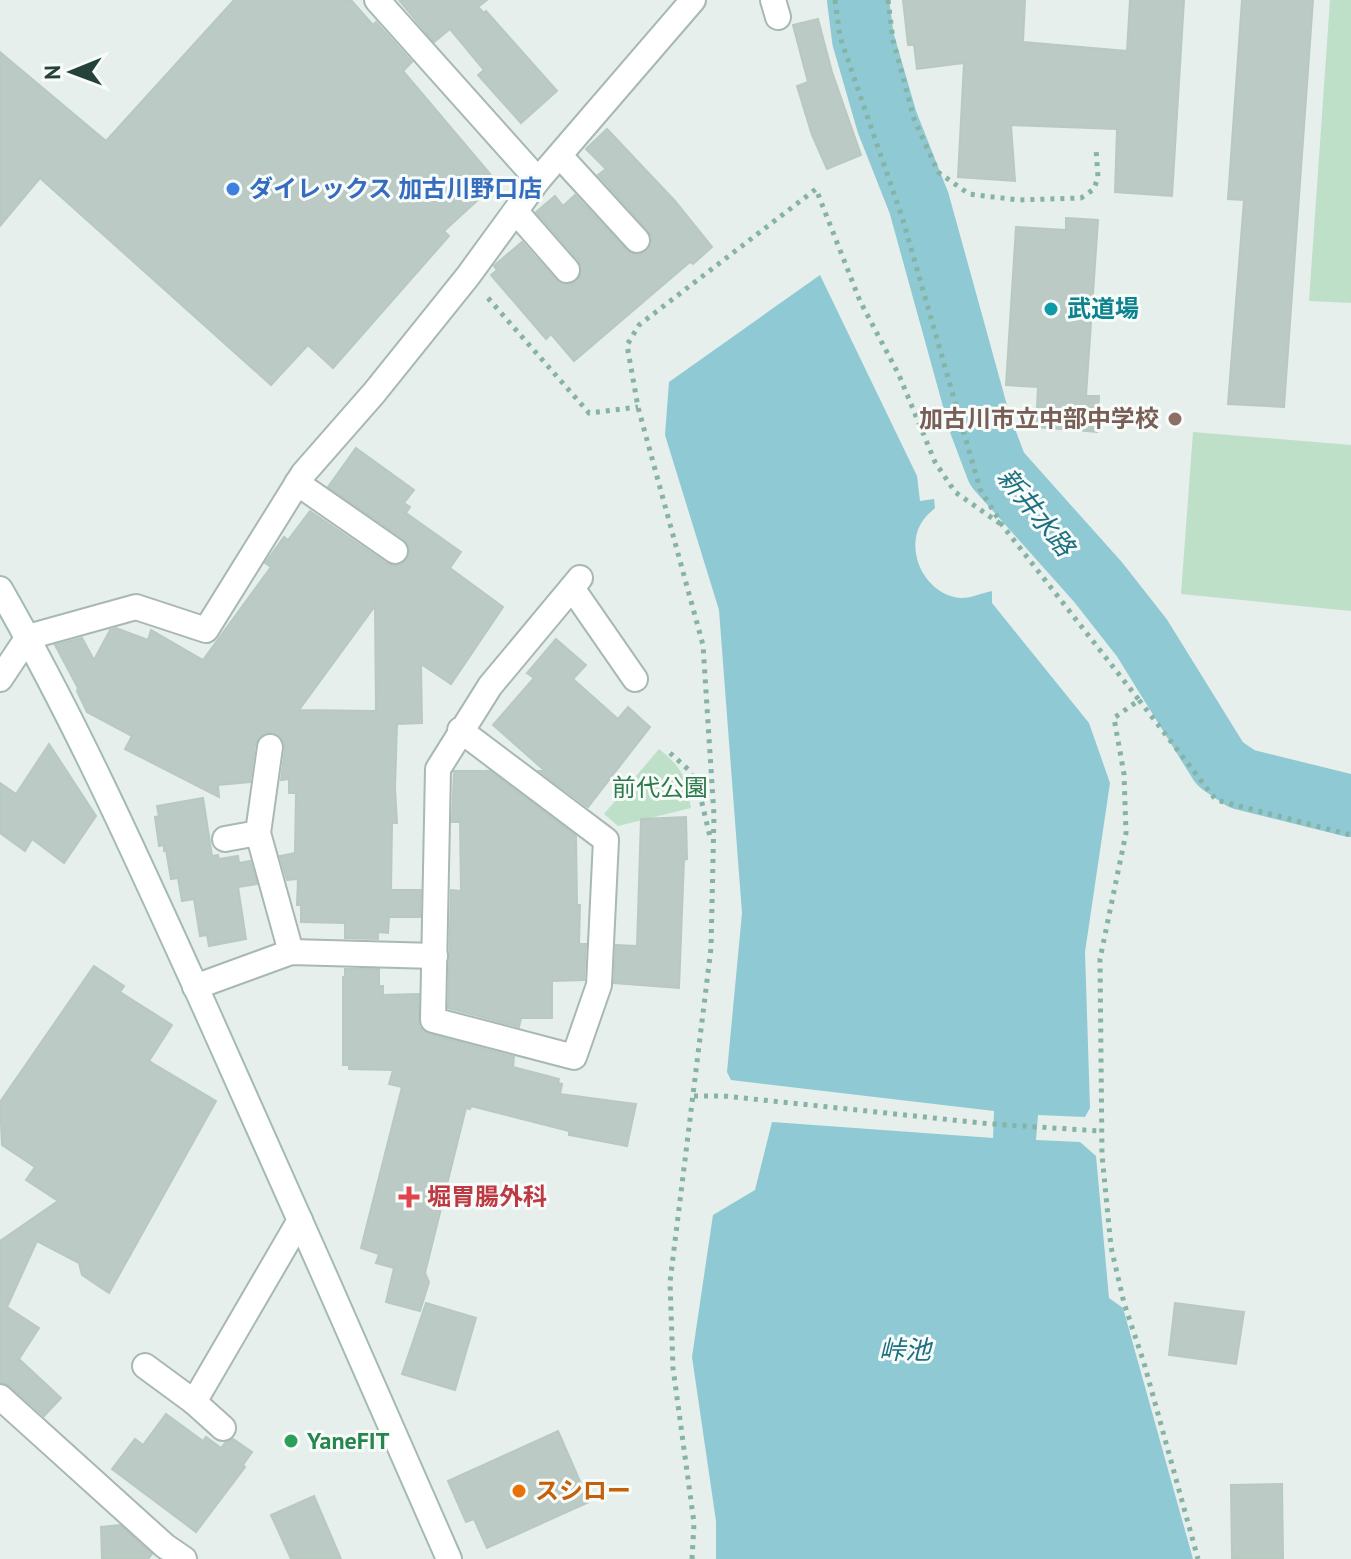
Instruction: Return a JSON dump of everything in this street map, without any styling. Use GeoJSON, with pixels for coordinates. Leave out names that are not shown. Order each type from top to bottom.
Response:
{"type":"FeatureCollection","features":[{"type":"Feature","properties":{"kind":"street"},"geometry":{"type":"LineString","coordinates":[[377,0],[538,180]]}},
{"type":"Feature","properties":{"kind":"street"},"geometry":{"type":"LineString","coordinates":[[0,679],[28,637],[136,607],[206,630],[297,483],[468,276],[517,213],[538,180],[561,157],[693,0]]}},
{"type":"Feature","properties":{"kind":"street"},"geometry":{"type":"LineString","coordinates":[[561,157],[637,240]]}},
{"type":"Feature","properties":{"kind":"street"},"geometry":{"type":"LineString","coordinates":[[517,213],[567,270]]}},
{"type":"Feature","properties":{"kind":"street"},"geometry":{"type":"LineString","coordinates":[[297,483],[395,551]]}},
{"type":"Feature","properties":{"kind":"street"},"geometry":{"type":"LineString","coordinates":[[460,730],[606,840],[599,985],[574,1057],[433,1020],[438,769],[460,730],[490,686],[576,583],[635,679]]}},
{"type":"Feature","properties":{"kind":"street"},"geometry":{"type":"LineString","coordinates":[[0,589],[28,637],[110,798],[449,1559]]}},
{"type":"Feature","properties":{"kind":"street"},"geometry":{"type":"LineString","coordinates":[[270,747],[258,833],[291,952]]}},
{"type":"Feature","properties":{"kind":"street"},"geometry":{"type":"LineString","coordinates":[[225,839],[258,833]]}},
{"type":"Feature","properties":{"kind":"street"},"geometry":{"type":"LineString","coordinates":[[195,987],[291,952],[435,956]]}},
{"type":"Feature","properties":{"kind":"street"},"geometry":{"type":"LineString","coordinates":[[194,1402],[300,1220]]}},
{"type":"Feature","properties":{"kind":"street"},"geometry":{"type":"LineString","coordinates":[[145,1366],[223,1428]]}},
{"type":"Feature","properties":{"kind":"street"},"geometry":{"type":"LineString","coordinates":[[0,1397],[172,1555]]}},
{"type":"Feature","properties":{"kind":"path"},"geometry":{"type":"LineString","coordinates":[[835,0],[840,37],[902,217],[972,467],[980,489],[1002,525],[1216,800],[1351,835]]}},
{"type":"Feature","properties":{"kind":"path"},"geometry":{"type":"LineString","coordinates":[[888,0],[893,40],[914,119],[938,172],[969,194],[1018,200],[1081,198],[1094,189],[1098,177],[1096,149]]}},
{"type":"Feature","properties":{"kind":"path"},"geometry":{"type":"LineString","coordinates":[[692,1559],[694,1523],[673,1368],[670,1282],[711,948],[714,815],[703,645],[638,407],[627,345],[639,325],[816,189],[860,301],[899,375],[935,462],[955,492],[1002,525]]}},
{"type":"Feature","properties":{"kind":"path"},"geometry":{"type":"LineString","coordinates":[[468,276],[589,413],[638,407]]}},
{"type":"Feature","properties":{"kind":"path"},"geometry":{"type":"LineString","coordinates":[[1139,700],[1114,718],[1124,774],[1126,833],[1100,959],[1100,1131],[1115,1261],[1198,1559]]}},
{"type":"Feature","properties":{"kind":"path"},"geometry":{"type":"LineString","coordinates":[[670,753],[690,771],[701,799],[712,846]]}},
{"type":"Feature","properties":{"kind":"path"},"geometry":{"type":"LineString","coordinates":[[694,1096],[724,1096],[1034,1128],[1100,1131]]}},
{"type":"Feature","properties":{"kind":"green space"},"geometry":{"type":"Polygon","coordinates":[[[1330,0],[1351,0],[1351,303],[1309,301],[1330,0]]]}},
{"type":"Feature","properties":{"kind":"green space"},"geometry":{"type":"Polygon","coordinates":[[[1193,432],[1351,445],[1351,611],[1181,594],[1193,432]]]}},
{"type":"Feature","properties":{"kind":"green space","name":"前代公園"},"geometry":{"type":"Polygon","coordinates":[[[659,749],[682,774],[691,808],[618,826],[604,814],[659,749]]]}},
{"type":"Feature","properties":{"kind":"water","name":"峠池"},"geometry":{"type":"Polygon","coordinates":[[[820,275],[917,476],[920,501],[934,499],[935,508],[917,533],[915,544],[919,566],[932,584],[950,596],[965,598],[992,591],[992,603],[1089,723],[1110,783],[1085,952],[1090,1108],[1085,1117],[1038,1115],[1036,1140],[1080,1142],[1096,1156],[1109,1298],[1123,1308],[1193,1559],[716,1559],[716,1521],[692,1357],[713,1215],[755,1190],[772,1122],[993,1138],[994,1111],[731,1080],[727,1072],[742,913],[719,610],[665,435],[669,382],[820,275]]]}},
{"type":"Feature","properties":{"kind":"building"},"geometry":{"type":"Polygon","coordinates":[[[234,0],[351,0],[412,62],[403,71],[491,175],[485,182],[491,188],[444,231],[449,236],[333,368],[308,345],[271,385],[40,178],[0,226],[0,52],[106,141],[234,0]]]}},
{"type":"Feature","properties":{"kind":"building"},"geometry":{"type":"Polygon","coordinates":[[[399,0],[487,0],[478,7],[484,13],[486,11],[557,91],[521,123],[478,75],[484,70],[450,29],[434,42],[399,0]]]}},
{"type":"Feature","properties":{"kind":"building"},"geometry":{"type":"Polygon","coordinates":[[[903,0],[1025,0],[1023,42],[1127,51],[1130,0],[1184,0],[1172,196],[1115,192],[1117,129],[1011,125],[1015,181],[958,177],[964,63],[917,69],[914,45],[908,45],[903,0]]]}},
{"type":"Feature","properties":{"kind":"building"},"geometry":{"type":"Polygon","coordinates":[[[1242,0],[1313,0],[1284,407],[1228,404],[1244,200],[1228,199],[1242,0]]]}},
{"type":"Feature","properties":{"kind":"building"},"geometry":{"type":"Polygon","coordinates":[[[818,19],[832,72],[861,155],[827,169],[812,135],[797,86],[808,82],[793,25],[818,19]]]}},
{"type":"Feature","properties":{"kind":"building"},"geometry":{"type":"Polygon","coordinates":[[[607,129],[675,201],[712,247],[693,264],[690,262],[574,361],[551,334],[546,339],[491,275],[497,270],[494,266],[522,242],[556,280],[569,285],[577,281],[581,274],[579,261],[536,212],[555,196],[563,206],[575,195],[627,251],[639,255],[648,250],[652,238],[649,231],[598,175],[606,169],[586,149],[607,129]]]}},
{"type":"Feature","properties":{"kind":"building","name":"武道場"},"geometry":{"type":"Polygon","coordinates":[[[1066,218],[1098,220],[1086,396],[1099,396],[1097,432],[1036,427],[1038,387],[1006,385],[1016,227],[1066,230],[1066,218]]]}},
{"type":"Feature","properties":{"kind":"building"},"geometry":{"type":"Polygon","coordinates":[[[356,448],[414,490],[404,503],[410,507],[406,513],[461,552],[450,568],[503,607],[451,684],[421,664],[422,723],[397,724],[397,823],[392,823],[391,890],[421,890],[420,917],[389,917],[388,933],[378,932],[378,939],[345,938],[345,923],[301,922],[301,905],[297,905],[298,879],[287,880],[280,856],[295,853],[296,793],[289,793],[289,779],[281,780],[285,748],[280,736],[271,732],[259,737],[250,782],[218,785],[219,797],[125,749],[132,736],[87,712],[55,645],[82,638],[94,660],[110,630],[116,628],[148,640],[151,630],[203,660],[271,567],[265,563],[284,537],[288,540],[310,511],[386,563],[395,566],[402,564],[410,551],[404,539],[328,487],[356,448]],[[375,606],[299,710],[376,711],[375,606]]]}},
{"type":"Feature","properties":{"kind":"building"},"geometry":{"type":"Polygon","coordinates":[[[556,639],[586,665],[573,679],[618,719],[628,707],[650,727],[588,807],[539,771],[545,771],[493,725],[534,678],[527,673],[556,639]]]}},
{"type":"Feature","properties":{"kind":"building"},"geometry":{"type":"Polygon","coordinates":[[[49,744],[96,816],[64,863],[32,839],[25,851],[0,833],[0,783],[16,794],[49,744]]]}},
{"type":"Feature","properties":{"kind":"building"},"geometry":{"type":"Polygon","coordinates":[[[454,771],[490,771],[576,836],[579,944],[586,944],[584,980],[552,981],[552,1018],[521,1018],[519,1027],[448,1008],[451,890],[461,891],[460,822],[452,822],[454,771]]]}},
{"type":"Feature","properties":{"kind":"building"},"geometry":{"type":"Polygon","coordinates":[[[203,798],[212,856],[218,855],[219,859],[238,856],[239,863],[250,861],[257,884],[238,887],[246,939],[209,946],[207,935],[200,936],[194,899],[182,901],[178,878],[171,879],[166,850],[164,845],[159,846],[155,817],[159,816],[157,806],[203,798]]]}},
{"type":"Feature","properties":{"kind":"building"},"geometry":{"type":"Polygon","coordinates":[[[686,817],[687,859],[684,860],[679,988],[614,983],[616,945],[637,946],[641,819],[686,817]]]}},
{"type":"Feature","properties":{"kind":"building"},"geometry":{"type":"Polygon","coordinates":[[[94,966],[124,986],[120,992],[172,1025],[149,1061],[216,1101],[109,1293],[82,1275],[79,1263],[37,1241],[7,1307],[39,1328],[19,1359],[61,1398],[44,1416],[10,1386],[0,1382],[0,1241],[58,1201],[26,1180],[35,1167],[2,1145],[0,1102],[94,966]]]}},
{"type":"Feature","properties":{"kind":"building"},"geometry":{"type":"Polygon","coordinates":[[[345,969],[379,969],[379,986],[383,986],[383,995],[419,994],[419,1026],[429,1034],[514,1057],[513,1067],[559,1079],[558,1083],[562,1084],[560,1094],[636,1104],[627,1146],[569,1135],[569,1131],[471,1106],[470,1109],[466,1108],[425,1273],[429,1282],[420,1311],[386,1302],[394,1268],[376,1263],[379,1254],[361,1248],[402,1087],[389,1084],[393,1070],[349,1069],[349,1065],[343,1065],[345,969]]]}},
{"type":"Feature","properties":{"kind":"building"},"geometry":{"type":"Polygon","coordinates":[[[426,1303],[476,1318],[455,1390],[402,1374],[426,1303]]]}},
{"type":"Feature","properties":{"kind":"building"},"geometry":{"type":"Polygon","coordinates":[[[1175,1303],[1244,1312],[1236,1364],[1169,1355],[1175,1303]]]}},
{"type":"Feature","properties":{"kind":"building"},"geometry":{"type":"Polygon","coordinates":[[[166,1414],[203,1441],[206,1437],[221,1448],[233,1439],[252,1452],[243,1465],[245,1467],[196,1532],[112,1469],[135,1439],[143,1445],[166,1414]]]}},
{"type":"Feature","properties":{"kind":"building","name":"スシロー"},"geometry":{"type":"Polygon","coordinates":[[[558,1431],[589,1502],[487,1548],[474,1519],[466,1522],[448,1481],[558,1431]]]}},
{"type":"Feature","properties":{"kind":"building"},"geometry":{"type":"Polygon","coordinates":[[[1282,1484],[1283,1559],[1232,1559],[1231,1485],[1282,1484]]]}},
{"type":"Feature","properties":{"kind":"building"},"geometry":{"type":"Polygon","coordinates":[[[314,1496],[341,1559],[291,1559],[271,1515],[314,1496]]]}},
{"type":"Feature","properties":{"kind":"building"},"geometry":{"type":"Polygon","coordinates":[[[120,1525],[152,1554],[148,1559],[102,1559],[101,1527],[120,1525]]]}},
{"type":"Feature","properties":{"kind":"waterway","name":"新井水路"},"geometry":{"type":"LineString","coordinates":[[858,0],[863,39],[887,122],[919,203],[980,424],[997,469],[1098,582],[1142,638],[1220,764],[1242,779],[1351,806]]}},
{"type":"Feature","properties":{"kind":"place","name":"ダイレックス 加古川野口店"},"geometry":{"type":"Point","coordinates":[233,189]}},
{"type":"Feature","properties":{"kind":"place","name":"武道場"},"geometry":{"type":"Point","coordinates":[1051,309]}},
{"type":"Feature","properties":{"kind":"place","name":"加古川市立中部中学校"},"geometry":{"type":"Point","coordinates":[1175,419]}},
{"type":"Feature","properties":{"kind":"place","name":"堀胃腸外科"},"geometry":{"type":"Point","coordinates":[409,1197]}},
{"type":"Feature","properties":{"kind":"place","name":"YaneFIT"},"geometry":{"type":"Point","coordinates":[291,1441]}},
{"type":"Feature","properties":{"kind":"place","name":"スシロー"},"geometry":{"type":"Point","coordinates":[519,1491]}}]}
